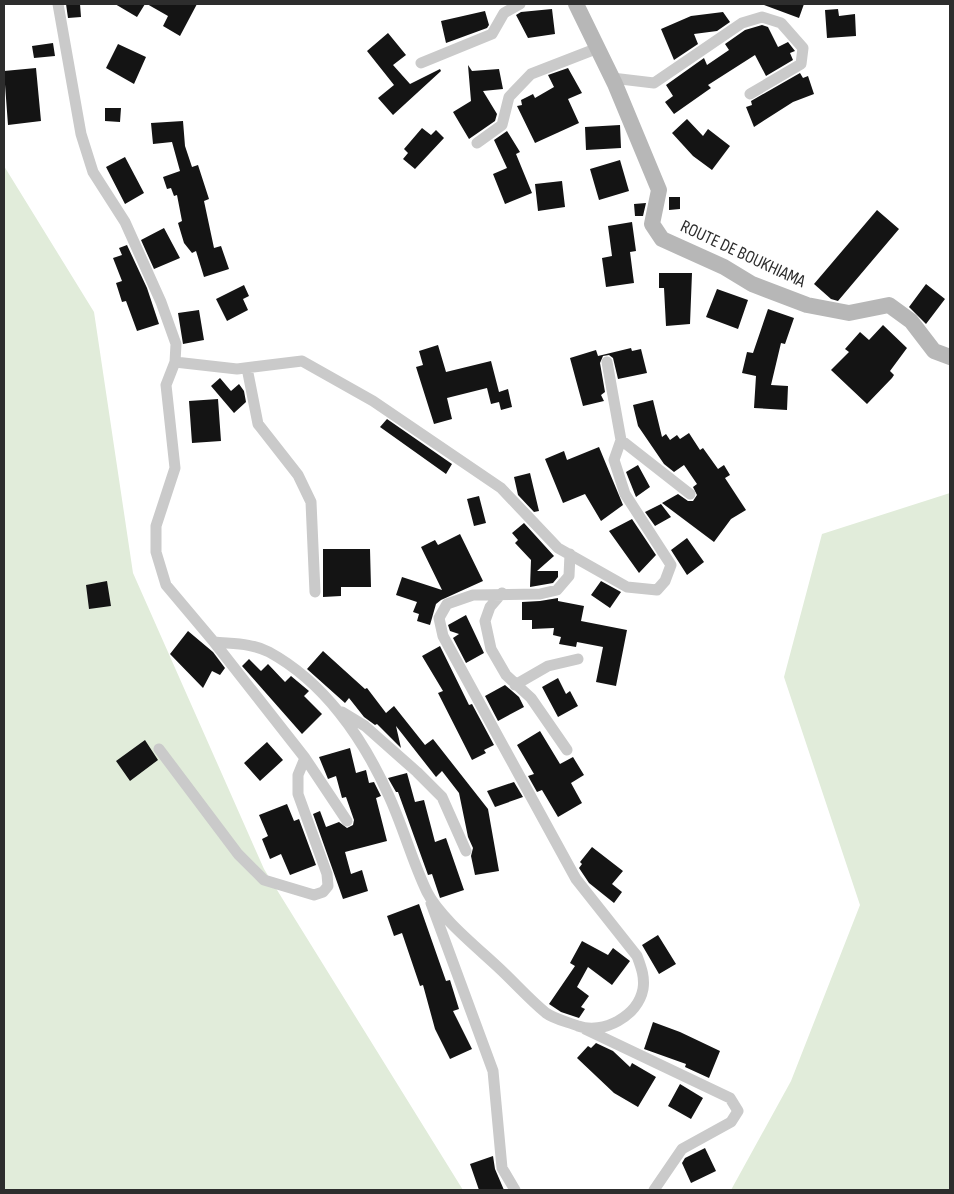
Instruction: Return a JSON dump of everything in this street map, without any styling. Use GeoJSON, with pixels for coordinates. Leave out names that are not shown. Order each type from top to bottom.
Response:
{"type":"FeatureCollection","features":[{"type":"Feature","properties":{"kind":"street"},"geometry":{"type":"LineString","coordinates":[[58,4],[82,134],[94,172],[125,222],[161,302],[176,344],[174,362],[166,385],[174,468],[156,526],[156,552],[166,586],[214,642],[305,758],[347,821]]}},
{"type":"Feature","properties":{"kind":"street"},"geometry":{"type":"LineString","coordinates":[[421,63],[492,34],[504,13],[520,4]]}},
{"type":"Feature","properties":{"kind":"street","name":"ROUTE DE BOUKHIAMA"},"geometry":{"type":"LineString","coordinates":[[576,4],[612,78],[659,190],[652,224],[662,239],[724,267],[752,284],[807,305],[849,313],[889,305],[911,321],[934,351],[950,357]]}},
{"type":"Feature","properties":{"kind":"street"},"geometry":{"type":"LineString","coordinates":[[612,78],[654,83],[742,23],[762,18],[781,23],[803,48],[801,64],[750,94]]}},
{"type":"Feature","properties":{"kind":"street"},"geometry":{"type":"LineString","coordinates":[[477,143],[502,125],[509,97],[531,74],[598,48]]}},
{"type":"Feature","properties":{"kind":"street"},"geometry":{"type":"LineString","coordinates":[[174,362],[237,369],[302,361],[373,401],[501,488],[558,548],[627,587],[657,590],[665,581],[670,565],[624,494],[614,460],[620,440],[607,362]]}},
{"type":"Feature","properties":{"kind":"street"},"geometry":{"type":"LineString","coordinates":[[247,368],[258,424],[298,474],[310,502],[315,592]]}},
{"type":"Feature","properties":{"kind":"street"},"geometry":{"type":"LineString","coordinates":[[620,440],[690,494]]}},
{"type":"Feature","properties":{"kind":"street"},"geometry":{"type":"LineString","coordinates":[[570,554],[569,576],[557,590],[540,594],[502,593],[473,595],[447,604],[439,618],[443,636],[576,879],[637,956],[642,969],[642,990],[630,1011],[608,1026],[582,1027]]}},
{"type":"Feature","properties":{"kind":"street"},"geometry":{"type":"LineString","coordinates":[[502,593],[490,607],[485,621],[491,649],[506,675],[530,698],[567,750]]}},
{"type":"Feature","properties":{"kind":"street"},"geometry":{"type":"LineString","coordinates":[[214,642],[246,644],[268,652],[303,677],[339,711],[368,754],[388,794],[428,894],[493,1071],[502,1168],[513,1189]]}},
{"type":"Feature","properties":{"kind":"street"},"geometry":{"type":"LineString","coordinates":[[515,685],[548,666],[578,659]]}},
{"type":"Feature","properties":{"kind":"street"},"geometry":{"type":"LineString","coordinates":[[339,711],[365,726],[442,797],[466,851]]}},
{"type":"Feature","properties":{"kind":"street"},"geometry":{"type":"LineString","coordinates":[[159,749],[238,854],[264,880],[314,895],[323,892],[328,886],[327,874],[298,794],[298,775],[305,758]]}},
{"type":"Feature","properties":{"kind":"street"},"geometry":{"type":"LineString","coordinates":[[428,894],[453,924],[548,1015],[582,1027],[730,1098],[736,1104],[738,1111],[736,1117],[731,1122],[682,1149],[654,1190]]}},
{"type":"Feature","properties":{"kind":"green space"},"geometry":{"type":"Polygon","coordinates":[[[4,166],[94,312],[133,573],[264,869],[463,1190],[4,1190],[4,166]]]}},
{"type":"Feature","properties":{"kind":"green space"},"geometry":{"type":"Polygon","coordinates":[[[950,493],[950,1190],[731,1190],[791,1081],[860,905],[784,677],[822,534],[950,493]]]}},
{"type":"Feature","properties":{"kind":"building"},"geometry":{"type":"Polygon","coordinates":[[[66,4],[80,4],[81,17],[68,18],[66,4]]]}},
{"type":"Feature","properties":{"kind":"building"},"geometry":{"type":"Polygon","coordinates":[[[115,4],[145,4],[137,17],[115,4]]]}},
{"type":"Feature","properties":{"kind":"building"},"geometry":{"type":"Polygon","coordinates":[[[147,4],[197,4],[180,36],[163,26],[168,16],[147,4]]]}},
{"type":"Feature","properties":{"kind":"building"},"geometry":{"type":"Polygon","coordinates":[[[761,4],[804,4],[799,18],[761,4]]]}},
{"type":"Feature","properties":{"kind":"building"},"geometry":{"type":"Polygon","coordinates":[[[552,9],[555,34],[528,38],[516,15],[521,12],[552,9]]]}},
{"type":"Feature","properties":{"kind":"building"},"geometry":{"type":"Polygon","coordinates":[[[838,9],[839,16],[855,14],[856,36],[827,38],[825,10],[838,9]]]}},
{"type":"Feature","properties":{"kind":"building"},"geometry":{"type":"Polygon","coordinates":[[[485,11],[489,25],[487,28],[446,43],[441,21],[485,11]]]}},
{"type":"Feature","properties":{"kind":"building"},"geometry":{"type":"Polygon","coordinates":[[[723,12],[730,22],[717,31],[694,34],[698,44],[674,60],[661,29],[691,16],[723,12]]]}},
{"type":"Feature","properties":{"kind":"building"},"geometry":{"type":"Polygon","coordinates":[[[762,25],[768,27],[778,47],[788,42],[795,51],[790,53],[793,60],[766,76],[755,55],[708,85],[711,88],[674,114],[665,102],[673,96],[666,85],[704,58],[707,65],[729,50],[725,44],[745,30],[762,25]]]}},
{"type":"Feature","properties":{"kind":"building"},"geometry":{"type":"Polygon","coordinates":[[[388,33],[406,55],[393,65],[410,84],[440,69],[441,71],[393,115],[378,98],[394,85],[367,51],[388,33]]]}},
{"type":"Feature","properties":{"kind":"building"},"geometry":{"type":"Polygon","coordinates":[[[53,43],[55,56],[34,58],[32,46],[53,43]]]}},
{"type":"Feature","properties":{"kind":"building"},"geometry":{"type":"Polygon","coordinates":[[[118,44],[146,57],[134,84],[106,68],[118,44]]]}},
{"type":"Feature","properties":{"kind":"building"},"geometry":{"type":"Polygon","coordinates":[[[468,65],[472,71],[499,69],[503,89],[483,91],[497,114],[495,121],[469,139],[453,112],[471,101],[468,65]]]}},
{"type":"Feature","properties":{"kind":"building"},"geometry":{"type":"Polygon","coordinates":[[[36,68],[41,121],[8,125],[4,71],[36,68]]]}},
{"type":"Feature","properties":{"kind":"building"},"geometry":{"type":"Polygon","coordinates":[[[568,68],[582,93],[568,99],[579,123],[535,143],[517,106],[522,105],[521,100],[533,94],[535,98],[554,87],[548,75],[568,68]]]}},
{"type":"Feature","properties":{"kind":"building"},"geometry":{"type":"Polygon","coordinates":[[[800,73],[803,78],[808,76],[814,94],[793,102],[754,127],[746,107],[752,105],[751,101],[800,73]]]}},
{"type":"Feature","properties":{"kind":"building"},"geometry":{"type":"Polygon","coordinates":[[[105,108],[121,108],[120,122],[105,121],[105,108]]]}},
{"type":"Feature","properties":{"kind":"building"},"geometry":{"type":"Polygon","coordinates":[[[687,119],[703,136],[708,129],[730,146],[712,170],[693,156],[672,133],[687,119]]]}},
{"type":"Feature","properties":{"kind":"building"},"geometry":{"type":"Polygon","coordinates":[[[183,121],[185,146],[192,167],[198,165],[209,199],[204,201],[214,248],[221,246],[229,269],[204,277],[196,251],[192,253],[184,243],[178,223],[182,221],[177,195],[174,196],[171,188],[167,189],[163,177],[180,171],[172,142],[153,144],[151,123],[183,121]]]}},
{"type":"Feature","properties":{"kind":"building"},"geometry":{"type":"Polygon","coordinates":[[[620,125],[621,148],[586,150],[585,127],[620,125]]]}},
{"type":"Feature","properties":{"kind":"building"},"geometry":{"type":"Polygon","coordinates":[[[422,128],[431,135],[436,130],[444,138],[415,169],[403,159],[408,153],[404,149],[422,128]]]}},
{"type":"Feature","properties":{"kind":"building"},"geometry":{"type":"Polygon","coordinates":[[[507,131],[520,152],[516,154],[532,193],[505,204],[493,174],[507,168],[494,140],[507,131]]]}},
{"type":"Feature","properties":{"kind":"building"},"geometry":{"type":"Polygon","coordinates":[[[125,157],[144,193],[125,204],[106,167],[125,157]]]}},
{"type":"Feature","properties":{"kind":"building"},"geometry":{"type":"Polygon","coordinates":[[[620,160],[629,191],[599,200],[590,169],[620,160]]]}},
{"type":"Feature","properties":{"kind":"building"},"geometry":{"type":"Polygon","coordinates":[[[562,181],[565,207],[538,211],[535,184],[562,181]]]}},
{"type":"Feature","properties":{"kind":"building"},"geometry":{"type":"Polygon","coordinates":[[[669,197],[680,197],[680,209],[669,210],[669,197]]]}},
{"type":"Feature","properties":{"kind":"building"},"geometry":{"type":"Polygon","coordinates":[[[646,203],[643,216],[635,216],[634,204],[646,203]]]}},
{"type":"Feature","properties":{"kind":"building"},"geometry":{"type":"Polygon","coordinates":[[[877,210],[899,229],[838,301],[831,299],[814,284],[877,210]]]}},
{"type":"Feature","properties":{"kind":"building"},"geometry":{"type":"Polygon","coordinates":[[[632,222],[636,251],[630,252],[634,283],[606,287],[602,258],[612,256],[608,226],[632,222]]]}},
{"type":"Feature","properties":{"kind":"building"},"geometry":{"type":"Polygon","coordinates":[[[164,228],[180,258],[154,269],[141,240],[164,228]]]}},
{"type":"Feature","properties":{"kind":"building"},"geometry":{"type":"Polygon","coordinates":[[[127,245],[147,288],[159,324],[137,331],[126,301],[122,302],[116,283],[122,281],[113,258],[122,255],[119,248],[127,245]]]}},
{"type":"Feature","properties":{"kind":"building"},"geometry":{"type":"Polygon","coordinates":[[[659,273],[692,273],[690,324],[666,326],[664,288],[659,288],[659,273]]]}},
{"type":"Feature","properties":{"kind":"building"},"geometry":{"type":"Polygon","coordinates":[[[926,284],[945,299],[926,324],[909,307],[926,284]]]}},
{"type":"Feature","properties":{"kind":"building"},"geometry":{"type":"Polygon","coordinates":[[[244,285],[249,296],[243,299],[248,310],[227,321],[216,299],[244,285]]]}},
{"type":"Feature","properties":{"kind":"building"},"geometry":{"type":"Polygon","coordinates":[[[717,289],[748,300],[738,329],[706,317],[717,289]]]}},
{"type":"Feature","properties":{"kind":"building"},"geometry":{"type":"Polygon","coordinates":[[[768,309],[794,318],[785,344],[781,343],[771,385],[788,386],[787,410],[754,408],[756,376],[742,373],[747,352],[753,353],[768,309]]]}},
{"type":"Feature","properties":{"kind":"building"},"geometry":{"type":"Polygon","coordinates":[[[199,310],[204,340],[183,344],[178,313],[199,310]]]}},
{"type":"Feature","properties":{"kind":"building"},"geometry":{"type":"Polygon","coordinates":[[[883,325],[907,348],[890,371],[894,375],[892,378],[867,404],[831,370],[849,352],[845,349],[860,332],[869,340],[883,325]]]}},
{"type":"Feature","properties":{"kind":"building"},"geometry":{"type":"Polygon","coordinates":[[[438,345],[446,372],[491,361],[499,392],[508,389],[512,407],[501,410],[499,402],[491,404],[487,388],[447,398],[452,419],[434,424],[416,367],[423,365],[419,351],[438,345]]]}},
{"type":"Feature","properties":{"kind":"building"},"geometry":{"type":"Polygon","coordinates":[[[631,348],[632,351],[641,349],[647,373],[618,379],[613,358],[609,355],[603,356],[600,363],[605,392],[601,395],[604,401],[583,406],[570,358],[596,350],[598,356],[631,348]]]}},
{"type":"Feature","properties":{"kind":"building"},"geometry":{"type":"Polygon","coordinates":[[[220,378],[231,391],[239,384],[244,391],[246,402],[234,413],[211,386],[220,378]]]}},
{"type":"Feature","properties":{"kind":"building"},"geometry":{"type":"Polygon","coordinates":[[[218,399],[221,441],[192,443],[189,401],[218,399]]]}},
{"type":"Feature","properties":{"kind":"building"},"geometry":{"type":"Polygon","coordinates":[[[653,400],[662,437],[666,434],[670,440],[677,435],[680,439],[689,433],[700,450],[703,448],[718,469],[724,465],[730,475],[725,478],[746,510],[731,519],[714,542],[662,503],[678,494],[688,501],[693,501],[697,495],[693,487],[697,484],[684,465],[674,472],[664,464],[638,426],[633,405],[653,400]]]}},
{"type":"Feature","properties":{"kind":"building"},"geometry":{"type":"Polygon","coordinates":[[[387,419],[452,464],[446,474],[380,427],[387,419]]]}},
{"type":"Feature","properties":{"kind":"building"},"geometry":{"type":"Polygon","coordinates":[[[599,447],[623,505],[601,521],[585,494],[563,503],[545,459],[564,451],[567,460],[599,447]]]}},
{"type":"Feature","properties":{"kind":"building"},"geometry":{"type":"Polygon","coordinates":[[[638,465],[650,487],[636,497],[626,472],[638,465]]]}},
{"type":"Feature","properties":{"kind":"building"},"geometry":{"type":"Polygon","coordinates":[[[530,473],[539,511],[534,512],[518,495],[514,477],[530,473]]]}},
{"type":"Feature","properties":{"kind":"building"},"geometry":{"type":"Polygon","coordinates":[[[479,496],[486,523],[474,526],[467,499],[479,496]]]}},
{"type":"Feature","properties":{"kind":"building"},"geometry":{"type":"Polygon","coordinates":[[[661,504],[671,517],[655,526],[645,512],[661,504]]]}},
{"type":"Feature","properties":{"kind":"building"},"geometry":{"type":"Polygon","coordinates":[[[632,519],[656,555],[639,573],[609,531],[632,519]]]}},
{"type":"Feature","properties":{"kind":"building"},"geometry":{"type":"Polygon","coordinates":[[[524,523],[554,556],[537,571],[558,571],[558,577],[553,583],[530,587],[531,560],[515,543],[518,540],[512,533],[524,523]]]}},
{"type":"Feature","properties":{"kind":"building"},"geometry":{"type":"Polygon","coordinates":[[[460,534],[483,581],[436,604],[430,625],[417,621],[419,614],[413,612],[417,602],[396,595],[402,577],[442,590],[421,547],[435,540],[438,545],[460,534]]]}},
{"type":"Feature","properties":{"kind":"building"},"geometry":{"type":"Polygon","coordinates":[[[687,538],[704,562],[687,575],[671,550],[687,538]]]}},
{"type":"Feature","properties":{"kind":"building"},"geometry":{"type":"Polygon","coordinates":[[[323,549],[370,549],[371,587],[341,587],[341,596],[323,597],[323,549]]]}},
{"type":"Feature","properties":{"kind":"building"},"geometry":{"type":"Polygon","coordinates":[[[107,581],[111,606],[89,609],[86,585],[107,581]]]}},
{"type":"Feature","properties":{"kind":"building"},"geometry":{"type":"Polygon","coordinates":[[[601,581],[621,592],[610,608],[591,595],[601,581]]]}},
{"type":"Feature","properties":{"kind":"building"},"geometry":{"type":"Polygon","coordinates":[[[558,598],[558,601],[584,606],[581,621],[627,630],[616,686],[596,682],[603,647],[577,642],[576,647],[559,644],[561,637],[553,635],[554,628],[532,629],[532,620],[522,620],[522,602],[558,598]]]}},
{"type":"Feature","properties":{"kind":"building"},"geometry":{"type":"Polygon","coordinates":[[[466,615],[484,653],[466,663],[453,638],[459,634],[450,631],[448,625],[466,615]]]}},
{"type":"Feature","properties":{"kind":"building"},"geometry":{"type":"Polygon","coordinates":[[[188,631],[213,652],[225,668],[220,675],[212,671],[203,688],[170,654],[188,631]]]}},
{"type":"Feature","properties":{"kind":"building"},"geometry":{"type":"Polygon","coordinates":[[[440,646],[469,705],[472,704],[494,745],[484,750],[486,753],[472,760],[438,693],[443,691],[422,656],[440,646]]]}},
{"type":"Feature","properties":{"kind":"building"},"geometry":{"type":"Polygon","coordinates":[[[323,651],[365,689],[367,688],[386,713],[394,706],[425,745],[433,739],[488,809],[499,871],[475,875],[471,856],[473,848],[468,837],[459,793],[442,771],[436,777],[396,726],[401,748],[377,724],[375,725],[364,717],[349,698],[345,703],[307,669],[323,651]]]}},
{"type":"Feature","properties":{"kind":"building"},"geometry":{"type":"Polygon","coordinates":[[[249,659],[261,671],[268,664],[285,682],[291,676],[309,691],[304,696],[322,714],[302,734],[242,666],[249,659]]]}},
{"type":"Feature","properties":{"kind":"building"},"geometry":{"type":"Polygon","coordinates":[[[558,678],[566,694],[570,691],[578,706],[558,717],[542,687],[558,678]]]}},
{"type":"Feature","properties":{"kind":"building"},"geometry":{"type":"Polygon","coordinates":[[[505,685],[519,697],[524,707],[498,721],[485,696],[505,685]]]}},
{"type":"Feature","properties":{"kind":"building"},"geometry":{"type":"Polygon","coordinates":[[[540,731],[560,764],[573,757],[584,775],[571,783],[582,803],[558,817],[542,790],[537,792],[528,776],[534,774],[517,745],[540,731]]]}},
{"type":"Feature","properties":{"kind":"building"},"geometry":{"type":"Polygon","coordinates":[[[145,740],[158,760],[130,781],[116,761],[145,740]]]}},
{"type":"Feature","properties":{"kind":"building"},"geometry":{"type":"Polygon","coordinates":[[[267,742],[283,760],[260,781],[244,763],[267,742]]]}},
{"type":"Feature","properties":{"kind":"building"},"geometry":{"type":"Polygon","coordinates":[[[350,748],[356,773],[366,770],[369,783],[374,782],[381,796],[376,798],[387,841],[345,852],[351,874],[362,870],[368,891],[343,899],[313,814],[320,811],[326,827],[339,822],[347,828],[353,825],[354,820],[346,797],[342,798],[336,776],[328,779],[319,757],[350,748]]]}},
{"type":"Feature","properties":{"kind":"building"},"geometry":{"type":"Polygon","coordinates":[[[407,773],[415,802],[424,800],[435,842],[446,838],[464,890],[440,898],[432,874],[428,875],[398,792],[396,792],[388,778],[407,773]]]}},
{"type":"Feature","properties":{"kind":"building"},"geometry":{"type":"Polygon","coordinates":[[[514,782],[523,797],[495,807],[487,791],[514,782]]]}},
{"type":"Feature","properties":{"kind":"building"},"geometry":{"type":"Polygon","coordinates":[[[287,804],[294,821],[299,819],[316,865],[290,875],[281,854],[270,859],[262,839],[268,836],[259,815],[287,804]]]}},
{"type":"Feature","properties":{"kind":"building"},"geometry":{"type":"Polygon","coordinates":[[[592,847],[623,871],[612,884],[622,892],[614,903],[589,883],[579,868],[582,864],[580,862],[592,847]]]}},
{"type":"Feature","properties":{"kind":"building"},"geometry":{"type":"Polygon","coordinates":[[[419,904],[446,981],[450,980],[459,1009],[453,1011],[472,1049],[450,1059],[435,1029],[423,985],[420,986],[402,933],[394,936],[387,916],[419,904]]]}},
{"type":"Feature","properties":{"kind":"building"},"geometry":{"type":"Polygon","coordinates":[[[658,935],[676,964],[659,974],[642,945],[658,935]]]}},
{"type":"Feature","properties":{"kind":"building"},"geometry":{"type":"Polygon","coordinates":[[[582,941],[608,955],[613,948],[630,961],[612,985],[588,967],[577,987],[589,996],[581,1007],[585,1009],[579,1018],[561,1012],[549,1004],[575,966],[570,963],[582,941]]]}},
{"type":"Feature","properties":{"kind":"building"},"geometry":{"type":"Polygon","coordinates":[[[653,1022],[680,1032],[720,1051],[709,1078],[685,1067],[686,1064],[644,1049],[653,1022]]]}},
{"type":"Feature","properties":{"kind":"building"},"geometry":{"type":"Polygon","coordinates":[[[596,1043],[613,1051],[630,1067],[632,1063],[656,1077],[638,1107],[614,1093],[577,1058],[588,1046],[591,1048],[596,1043]]]}},
{"type":"Feature","properties":{"kind":"building"},"geometry":{"type":"Polygon","coordinates":[[[680,1084],[703,1098],[691,1119],[668,1106],[680,1084]]]}},
{"type":"Feature","properties":{"kind":"building"},"geometry":{"type":"Polygon","coordinates":[[[705,1148],[716,1171],[691,1183],[682,1163],[685,1158],[705,1148]]]}},
{"type":"Feature","properties":{"kind":"building"},"geometry":{"type":"Polygon","coordinates":[[[493,1156],[495,1169],[504,1190],[479,1190],[470,1164],[493,1156]]]}}]}
